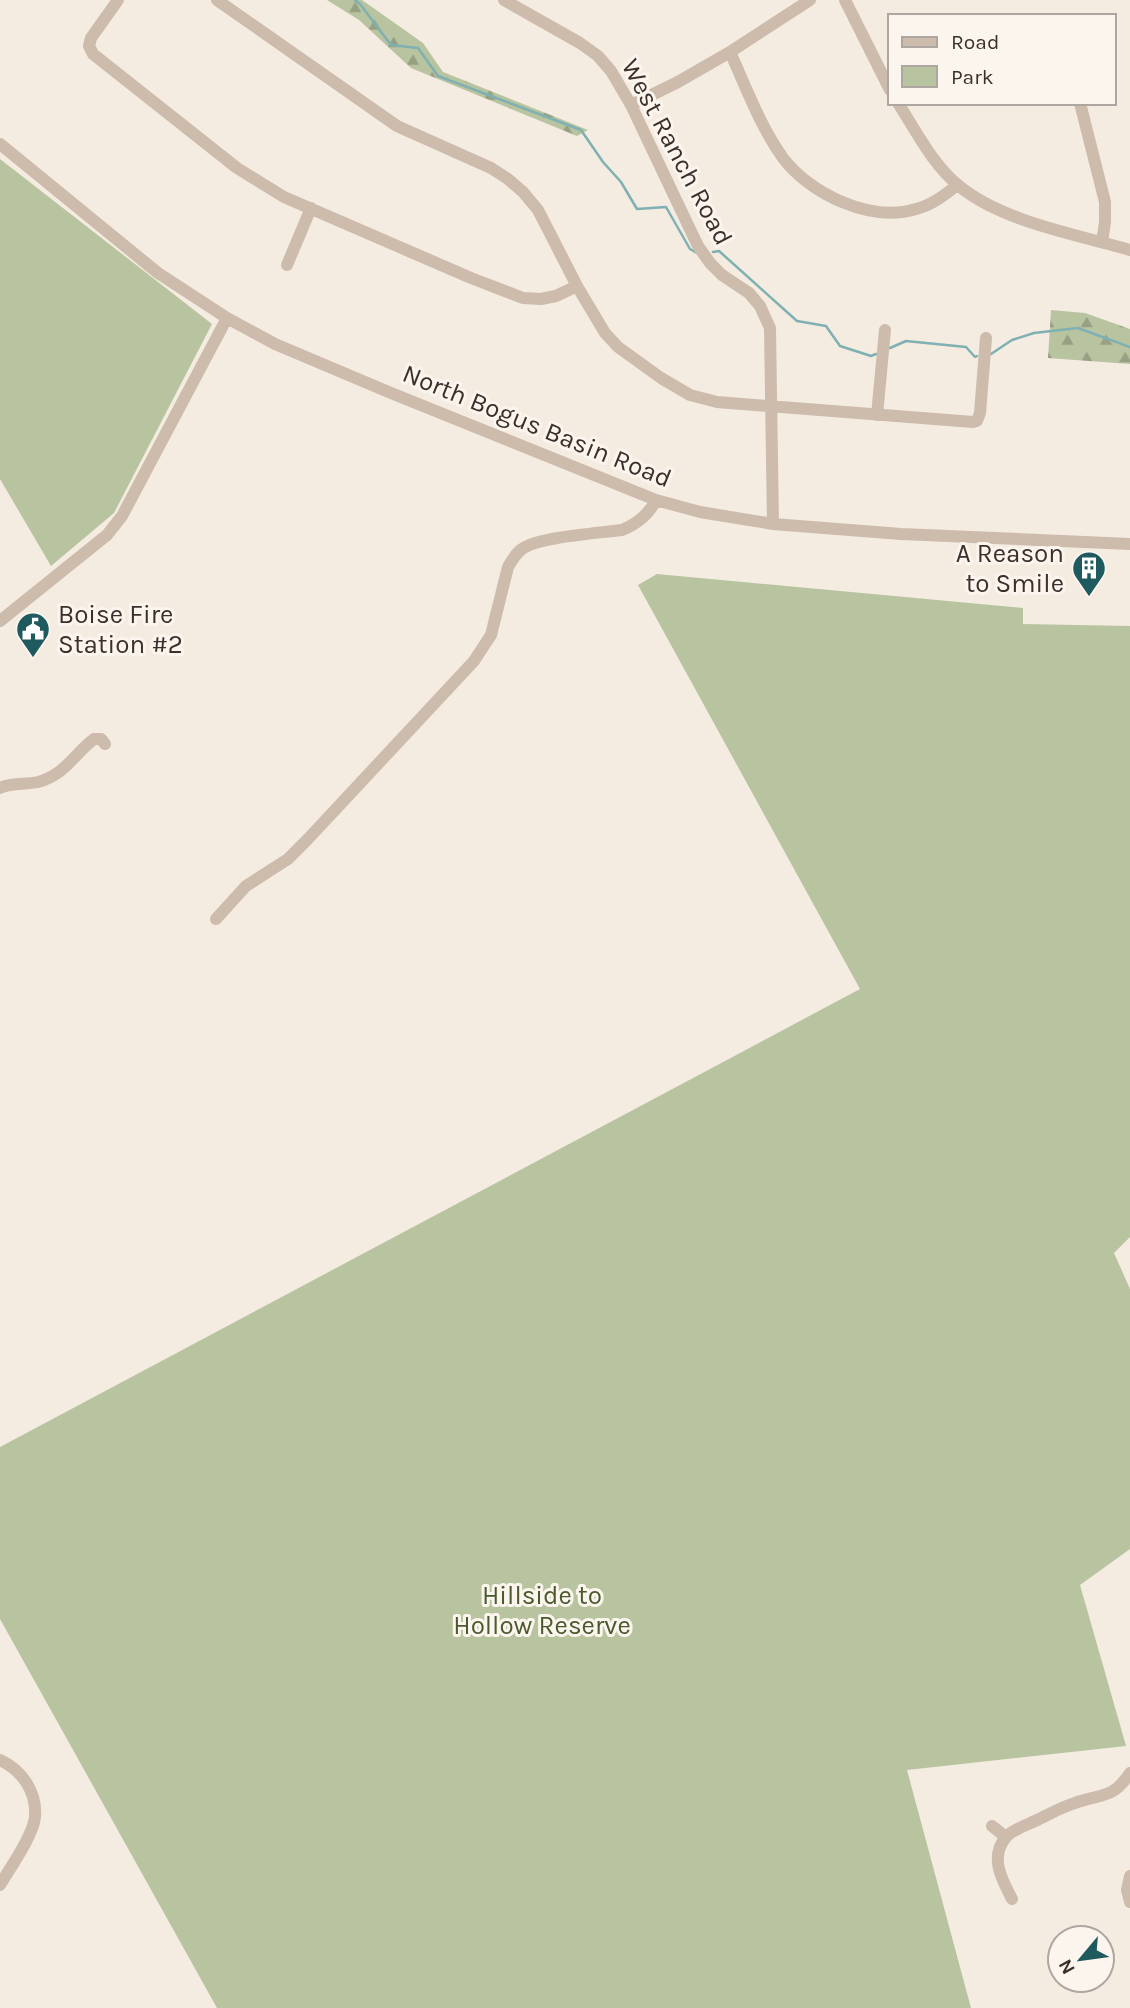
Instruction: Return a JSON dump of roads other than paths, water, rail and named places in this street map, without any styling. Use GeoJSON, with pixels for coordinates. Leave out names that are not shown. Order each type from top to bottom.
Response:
{"type":"FeatureCollection","features":[{"type":"Feature","properties":{"kind":"street"},"geometry":{"type":"LineString","coordinates":[[118,0],[91,38],[89,46],[93,54],[237,168],[284,197],[523,298],[541,299],[555,296],[577,286]]}},
{"type":"Feature","properties":{"kind":"street"},"geometry":{"type":"LineString","coordinates":[[217,0],[397,126],[508,178],[538,211],[605,333],[618,347],[690,395],[717,402],[967,423],[977,421],[980,412],[986,338]]}},
{"type":"Feature","properties":{"kind":"street","name":"West Ranch Road"},"geometry":{"type":"LineString","coordinates":[[504,0],[580,43],[598,56],[611,71],[631,106],[698,246],[722,275],[749,293],[760,306],[770,328],[774,524]]}},
{"type":"Feature","properties":{"kind":"street"},"geometry":{"type":"LineString","coordinates":[[631,106],[730,52],[810,0]]}},
{"type":"Feature","properties":{"kind":"street"},"geometry":{"type":"LineString","coordinates":[[845,0],[888,86]]}},
{"type":"Feature","properties":{"kind":"street"},"geometry":{"type":"LineString","coordinates":[[730,52],[770,138],[785,160],[804,180],[831,197],[861,209],[894,213],[915,210],[934,202],[957,185]]}},
{"type":"Feature","properties":{"kind":"street"},"geometry":{"type":"LineString","coordinates":[[899,105],[938,164],[957,185],[982,202],[1012,216],[1130,250]]}},
{"type":"Feature","properties":{"kind":"street"},"geometry":{"type":"LineString","coordinates":[[1081,105],[1105,202],[1102,242]]}},
{"type":"Feature","properties":{"kind":"street","name":"North Bogus Basin Road"},"geometry":{"type":"LineString","coordinates":[[0,144],[158,273],[227,318],[275,344],[656,500],[700,512],[774,524],[901,534],[1130,544]]}},
{"type":"Feature","properties":{"kind":"street"},"geometry":{"type":"LineString","coordinates":[[287,265],[311,208]]}},
{"type":"Feature","properties":{"kind":"street"},"geometry":{"type":"LineString","coordinates":[[0,621],[107,535],[122,516],[227,318]]}},
{"type":"Feature","properties":{"kind":"street"},"geometry":{"type":"LineString","coordinates":[[877,415],[885,330]]}},
{"type":"Feature","properties":{"kind":"street"},"geometry":{"type":"LineString","coordinates":[[216,919],[246,886],[288,859],[307,840],[474,661],[491,635],[508,567],[523,548],[541,541],[622,530],[630,527],[651,509],[656,500]]}},
{"type":"Feature","properties":{"kind":"street"},"geometry":{"type":"LineString","coordinates":[[0,788],[16,783],[35,783],[52,777],[66,769],[94,739],[101,739],[105,744]]}},
{"type":"Feature","properties":{"kind":"street"},"geometry":{"type":"LineString","coordinates":[[0,1760],[12,1766],[26,1782],[33,1797],[35,1818],[26,1841],[0,1885]]}},
{"type":"Feature","properties":{"kind":"street"},"geometry":{"type":"LineString","coordinates":[[1012,1899],[998,1866],[999,1852],[1006,1837],[1021,1827],[1073,1803],[1114,1792],[1130,1773]]}},
{"type":"Feature","properties":{"kind":"street"},"geometry":{"type":"LineString","coordinates":[[992,1826],[1006,1837]]}},
{"type":"Feature","properties":{"kind":"street"},"geometry":{"type":"LineString","coordinates":[[1130,1877],[1127,1890],[1130,1902]]}},
{"type":"Feature","properties":{"kind":"waterway"},"geometry":{"type":"LineString","coordinates":[[355,0],[391,45],[418,48],[438,76],[581,130],[621,182],[637,209],[666,207],[690,249],[697,253]]}},
{"type":"Feature","properties":{"kind":"waterway"},"geometry":{"type":"LineString","coordinates":[[713,252],[719,251],[797,321],[826,326],[840,346],[871,356],[876,354]]}},
{"type":"Feature","properties":{"kind":"waterway"},"geometry":{"type":"LineString","coordinates":[[991,354],[1012,340],[1034,333],[1078,328],[1130,347]]}},
{"type":"Feature","properties":{"kind":"waterway"},"geometry":{"type":"LineString","coordinates":[[890,348],[906,341],[966,347],[977,356]]}},
{"type":"Feature","properties":{"kind":"place","name":"A Reason to Smile"},"geometry":{"type":"Point","coordinates":[1089,598]}},
{"type":"Feature","properties":{"kind":"place","name":"Boise Fire Station #2"},"geometry":{"type":"Point","coordinates":[33,659]}},
{"type":"Feature","properties":{"kind":"park label","name":"Hillside to Hollow Reserve"},"geometry":{"type":"Point","coordinates":[542,1610]}}]}
